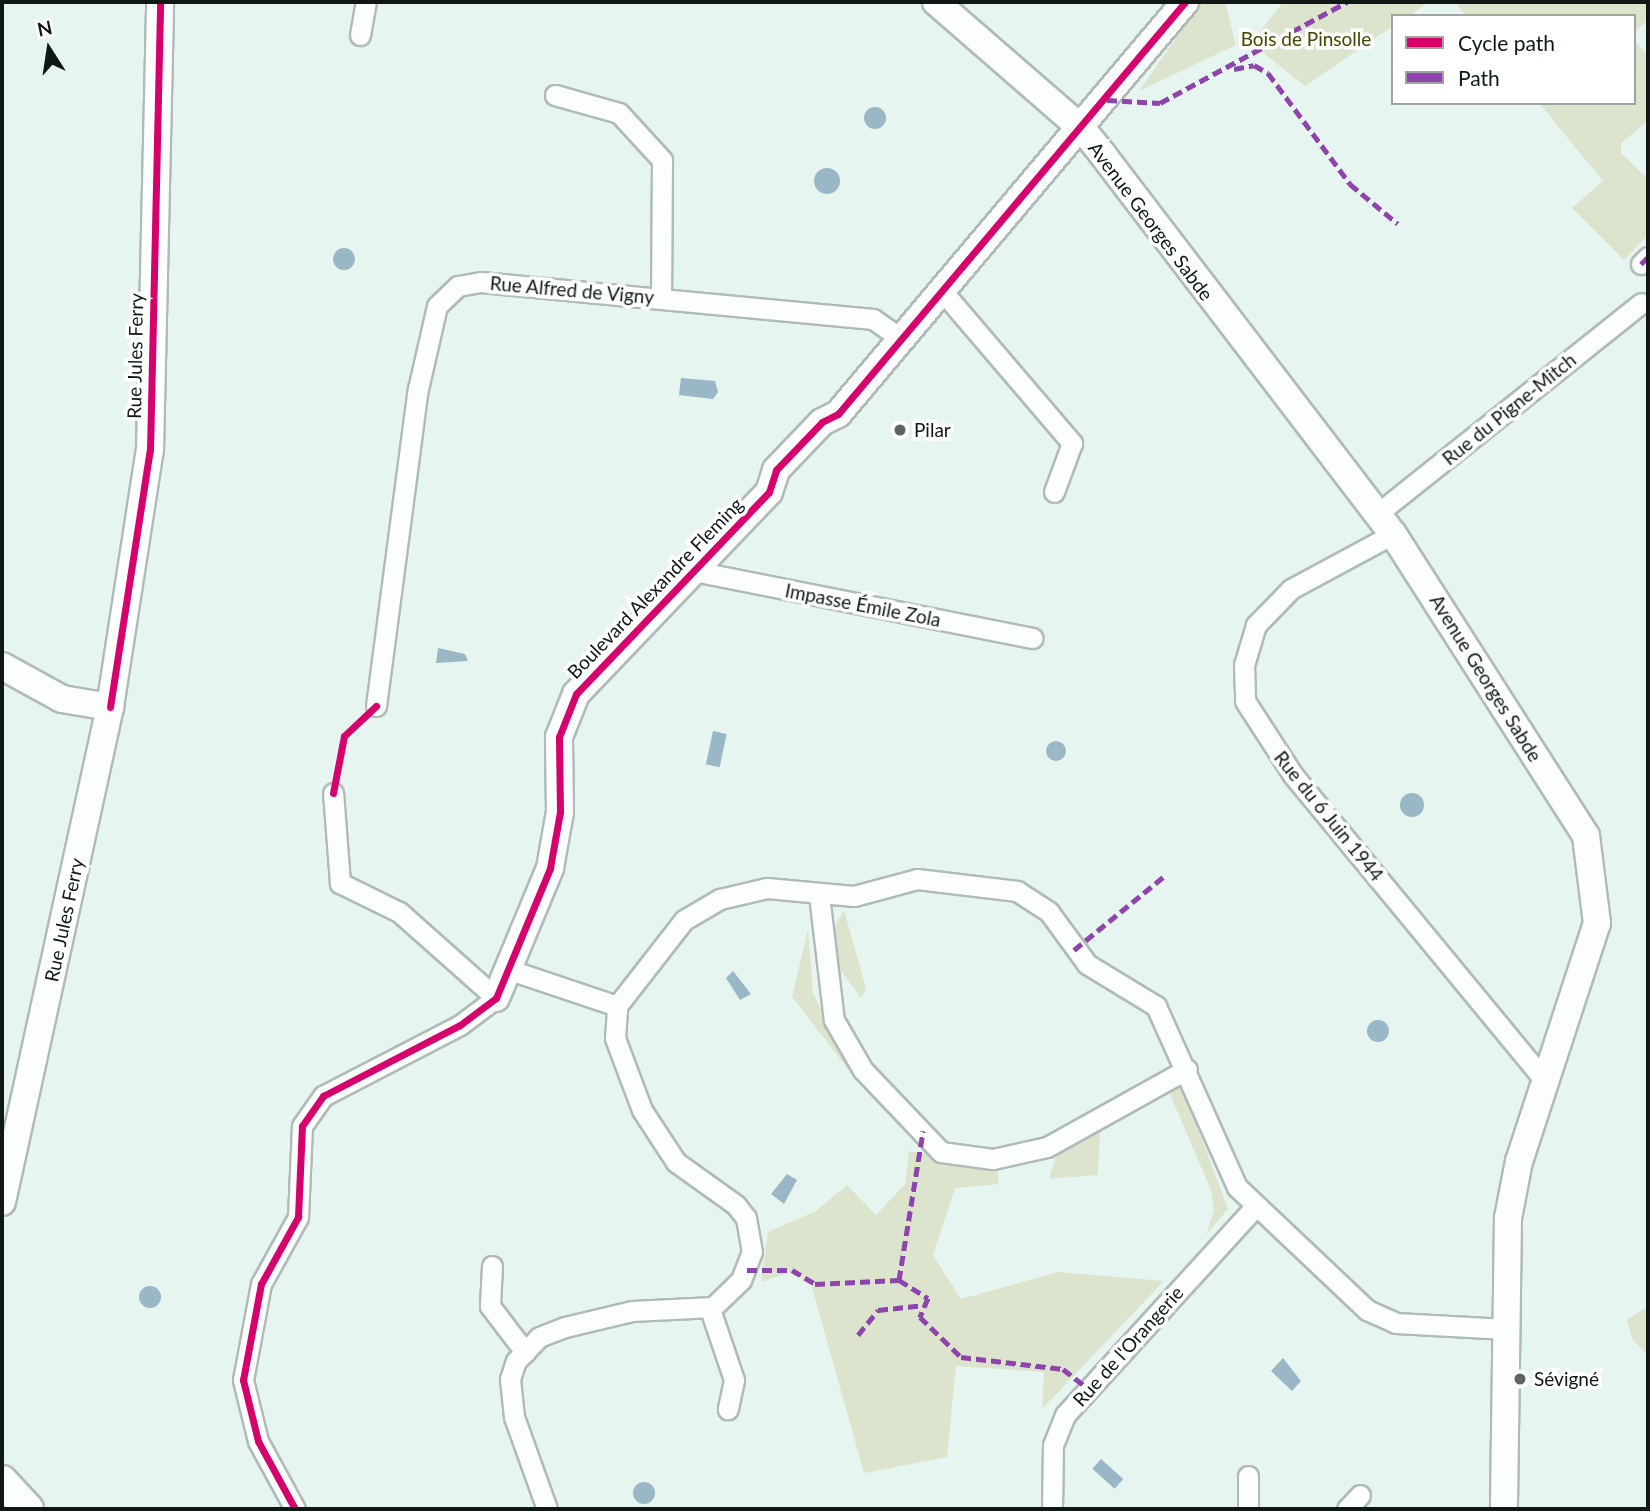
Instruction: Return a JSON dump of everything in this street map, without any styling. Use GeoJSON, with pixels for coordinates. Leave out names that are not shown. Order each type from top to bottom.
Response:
{"type":"FeatureCollection","features":[{"type":"Feature","properties":{"kind":"main road"},"geometry":{"type":"LineString","coordinates":[[2,1481],[28,1509]]}},
{"type":"Feature","properties":{"kind":"street","name":"Rue Jules Ferry"},"geometry":{"type":"LineString","coordinates":[[2,1202],[110,707],[149,450],[160,2]]}},
{"type":"Feature","properties":{"kind":"street"},"geometry":{"type":"LineString","coordinates":[[360,35],[366,2]]}},
{"type":"Feature","properties":{"kind":"street","name":"Avenue Georges Sabde"},"geometry":{"type":"LineString","coordinates":[[936,2],[1083,130],[1385,524],[1579,820],[1591,853],[1597,923],[1510,1197],[1504,1509]]}},
{"type":"Feature","properties":{"kind":"street","name":"Boulevard Alexandre Fleming"},"geometry":{"type":"LineString","coordinates":[[295,1509],[258,1441],[243,1380],[261,1284],[298,1217],[302,1126],[323,1096],[460,1025],[496,998],[513,971],[557,838],[556,760],[566,715],[599,668],[769,492],[776,471],[822,422],[838,414],[1083,130],[1185,2]]}},
{"type":"Feature","properties":{"kind":"street"},"geometry":{"type":"LineString","coordinates":[[555,95],[619,113],[662,160],[661,297]]}},
{"type":"Feature","properties":{"kind":"street","name":"Rue Alfred de Vigny"},"geometry":{"type":"LineString","coordinates":[[376,706],[418,389],[437,306],[458,286],[481,282],[873,319],[902,339]]}},
{"type":"Feature","properties":{"kind":"street"},"geometry":{"type":"LineString","coordinates":[[943,292],[1072,443],[1054,492]]}},
{"type":"Feature","properties":{"kind":"street","name":"Rue du Pigne-Mitch"},"geometry":{"type":"LineString","coordinates":[[1385,524],[1641,303]]}},
{"type":"Feature","properties":{"kind":"street","name":"Rue du 6 Juin 1944"},"geometry":{"type":"LineString","coordinates":[[1385,524],[1291,589],[1256,625],[1244,665],[1245,701],[1293,775],[1546,1082]]}},
{"type":"Feature","properties":{"kind":"street","name":"Impasse Émile Zola"},"geometry":{"type":"LineString","coordinates":[[694,571],[1032,638]]}},
{"type":"Feature","properties":{"kind":"street"},"geometry":{"type":"LineString","coordinates":[[2,666],[62,699],[110,707]]}},
{"type":"Feature","properties":{"kind":"street"},"geometry":{"type":"LineString","coordinates":[[333,793],[340,883],[399,912],[496,998]]}},
{"type":"Feature","properties":{"kind":"street"},"geometry":{"type":"LineString","coordinates":[[547,1509],[510,1395],[510,1379],[524,1352],[565,1326],[632,1311],[710,1309],[729,1295],[749,1265],[746,1218],[721,1190],[676,1162],[642,1110],[615,1038],[617,1006],[684,920],[720,899],[767,888],[819,895],[854,896],[936,879],[1036,898],[1079,957],[1156,1006],[1237,1187],[1256,1206],[1379,1317],[1506,1329]]}},
{"type":"Feature","properties":{"kind":"street"},"geometry":{"type":"LineString","coordinates":[[819,895],[834,1020],[863,1070],[941,1152],[993,1159],[1047,1147],[1186,1069]]}},
{"type":"Feature","properties":{"kind":"street"},"geometry":{"type":"LineString","coordinates":[[513,971],[617,1006]]}},
{"type":"Feature","properties":{"kind":"street","name":"Rue de l'Orangerie"},"geometry":{"type":"LineString","coordinates":[[1052,1509],[1053,1445],[1065,1415],[1256,1206]]}},
{"type":"Feature","properties":{"kind":"street"},"geometry":{"type":"LineString","coordinates":[[492,1266],[490,1306],[524,1352]]}},
{"type":"Feature","properties":{"kind":"street"},"geometry":{"type":"LineString","coordinates":[[710,1309],[734,1380],[728,1409]]}},
{"type":"Feature","properties":{"kind":"street"},"geometry":{"type":"LineString","coordinates":[[1248,1476],[1248,1509]]}},
{"type":"Feature","properties":{"kind":"green space"},"geometry":{"type":"Polygon","coordinates":[[[1201,2],[1225,2],[1236,45],[1139,91],[1201,2]]]}},
{"type":"Feature","properties":{"kind":"green space","name":"Bois de Pinsolle"},"geometry":{"type":"Polygon","coordinates":[[[1283,2],[1429,2],[1412,14],[1391,14],[1391,27],[1305,86],[1251,43],[1283,2]]]}},
{"type":"Feature","properties":{"kind":"green space"},"geometry":{"type":"Polygon","coordinates":[[[1455,2],[1648,2],[1648,20],[1636,30],[1636,14],[1464,14],[1455,2]]]}},
{"type":"Feature","properties":{"kind":"green space"},"geometry":{"type":"Polygon","coordinates":[[[1636,42],[1648,56],[1648,121],[1621,143],[1621,153],[1648,179],[1648,235],[1624,260],[1572,208],[1603,181],[1541,105],[1636,105],[1636,42]]]}},
{"type":"Feature","properties":{"kind":"green space"},"geometry":{"type":"Polygon","coordinates":[[[844,910],[866,989],[861,998],[840,970],[832,931],[844,910]]]}},
{"type":"Feature","properties":{"kind":"green space"},"geometry":{"type":"Polygon","coordinates":[[[808,929],[813,993],[852,1074],[792,997],[808,929]]]}},
{"type":"Feature","properties":{"kind":"green space"},"geometry":{"type":"Polygon","coordinates":[[[1181,1083],[1228,1209],[1206,1235],[1214,1210],[1211,1190],[1169,1092],[1181,1083]]]}},
{"type":"Feature","properties":{"kind":"green space"},"geometry":{"type":"Polygon","coordinates":[[[1100,1129],[1098,1175],[1049,1179],[1058,1150],[1100,1129]]]}},
{"type":"Feature","properties":{"kind":"green space"},"geometry":{"type":"Polygon","coordinates":[[[909,1151],[997,1167],[999,1184],[955,1188],[933,1255],[961,1299],[1058,1272],[1164,1281],[1042,1409],[1044,1372],[956,1366],[947,1457],[864,1473],[811,1284],[791,1272],[761,1282],[768,1232],[816,1211],[847,1185],[876,1215],[905,1184],[909,1151]]]}},
{"type":"Feature","properties":{"kind":"green space"},"geometry":{"type":"Polygon","coordinates":[[[1648,1306],[1648,1355],[1632,1339],[1627,1320],[1648,1306]]]}},
{"type":"Feature","properties":{"kind":"water"},"geometry":{"type":"Polygon","coordinates":[[[875,107],[883,110],[886,118],[883,126],[875,129],[867,126],[864,118],[867,110],[875,107]]]}},
{"type":"Feature","properties":{"kind":"water"},"geometry":{"type":"Polygon","coordinates":[[[827,168],[836,172],[840,181],[836,190],[827,194],[818,190],[814,181],[818,172],[827,168]]]}},
{"type":"Feature","properties":{"kind":"water"},"geometry":{"type":"Polygon","coordinates":[[[340,248],[348,248],[355,255],[355,263],[348,270],[340,270],[333,263],[333,255],[340,248]]]}},
{"type":"Feature","properties":{"kind":"water"},"geometry":{"type":"Polygon","coordinates":[[[681,378],[715,381],[718,392],[713,399],[679,395],[681,378]]]}},
{"type":"Feature","properties":{"kind":"water"},"geometry":{"type":"Polygon","coordinates":[[[438,648],[465,654],[468,661],[436,663],[438,648]]]}},
{"type":"Feature","properties":{"kind":"water"},"geometry":{"type":"Polygon","coordinates":[[[713,731],[727,734],[720,767],[706,764],[713,731]]]}},
{"type":"Feature","properties":{"kind":"water"},"geometry":{"type":"Polygon","coordinates":[[[1052,741],[1060,741],[1066,751],[1060,761],[1052,761],[1046,755],[1046,747],[1052,741]]]}},
{"type":"Feature","properties":{"kind":"water"},"geometry":{"type":"Polygon","coordinates":[[[1412,793],[1421,796],[1424,805],[1421,814],[1412,817],[1403,814],[1400,805],[1403,796],[1412,793]]]}},
{"type":"Feature","properties":{"kind":"water"},"geometry":{"type":"Polygon","coordinates":[[[733,971],[751,994],[740,1000],[726,978],[733,971]]]}},
{"type":"Feature","properties":{"kind":"water"},"geometry":{"type":"Polygon","coordinates":[[[1378,1020],[1386,1023],[1389,1031],[1386,1039],[1378,1042],[1370,1039],[1367,1031],[1370,1023],[1378,1020]]]}},
{"type":"Feature","properties":{"kind":"water"},"geometry":{"type":"Polygon","coordinates":[[[787,1174],[797,1180],[784,1204],[771,1194],[787,1174]]]}},
{"type":"Feature","properties":{"kind":"water"},"geometry":{"type":"Polygon","coordinates":[[[150,1286],[158,1289],[161,1297],[158,1305],[150,1308],[142,1305],[139,1297],[142,1289],[150,1286]]]}},
{"type":"Feature","properties":{"kind":"water"},"geometry":{"type":"Polygon","coordinates":[[[1283,1358],[1301,1381],[1292,1391],[1271,1371],[1283,1358]]]}},
{"type":"Feature","properties":{"kind":"water"},"geometry":{"type":"Polygon","coordinates":[[[1101,1459],[1123,1479],[1115,1489],[1092,1469],[1101,1459]]]}},
{"type":"Feature","properties":{"kind":"water"},"geometry":{"type":"Polygon","coordinates":[[[640,1482],[648,1482],[655,1489],[655,1497],[648,1504],[640,1504],[633,1497],[633,1489],[640,1482]]]}},
{"type":"Feature","properties":{"kind":"marked path"},"geometry":{"type":"LineString","coordinates":[[1107,100],[1160,103],[1347,2]]}},
{"type":"Feature","properties":{"kind":"marked path"},"geometry":{"type":"LineString","coordinates":[[1234,69],[1254,65],[1268,73],[1350,184],[1398,224]]}},
{"type":"Feature","properties":{"kind":"marked path"},"geometry":{"type":"LineString","coordinates":[[1641,264],[1648,257]]}},
{"type":"Feature","properties":{"kind":"marked path"},"geometry":{"type":"LineString","coordinates":[[1074,950],[1167,874]]}},
{"type":"Feature","properties":{"kind":"marked path"},"geometry":{"type":"LineString","coordinates":[[747,1270],[792,1270],[815,1284],[899,1280],[923,1131]]}},
{"type":"Feature","properties":{"kind":"marked path"},"geometry":{"type":"LineString","coordinates":[[899,1280],[928,1298],[920,1317],[961,1357],[1063,1369],[1087,1388]]}},
{"type":"Feature","properties":{"kind":"marked path"},"geometry":{"type":"LineString","coordinates":[[858,1335],[878,1310],[925,1305]]}},
{"type":"Feature","properties":{"kind":"cycle path"},"geometry":{"type":"LineString","coordinates":[[110,707],[150,450],[160,2]]}},
{"type":"Feature","properties":{"kind":"cycle path"},"geometry":{"type":"LineString","coordinates":[[295,1509],[258,1441],[243,1380],[261,1284],[298,1217],[302,1126],[323,1096],[460,1025],[496,998],[550,868],[560,812],[559,737],[576,694],[769,492],[776,470],[822,422],[838,414],[1185,2]]}},
{"type":"Feature","properties":{"kind":"cycle path"},"geometry":{"type":"LineString","coordinates":[[333,793],[344,736],[376,706]]}},
{"type":"Feature","properties":{"kind":"place","name":"Pilar"},"geometry":{"type":"Point","coordinates":[900,430]}},
{"type":"Feature","properties":{"kind":"place","name":"Sévigné"},"geometry":{"type":"Point","coordinates":[1520,1379]}}]}
